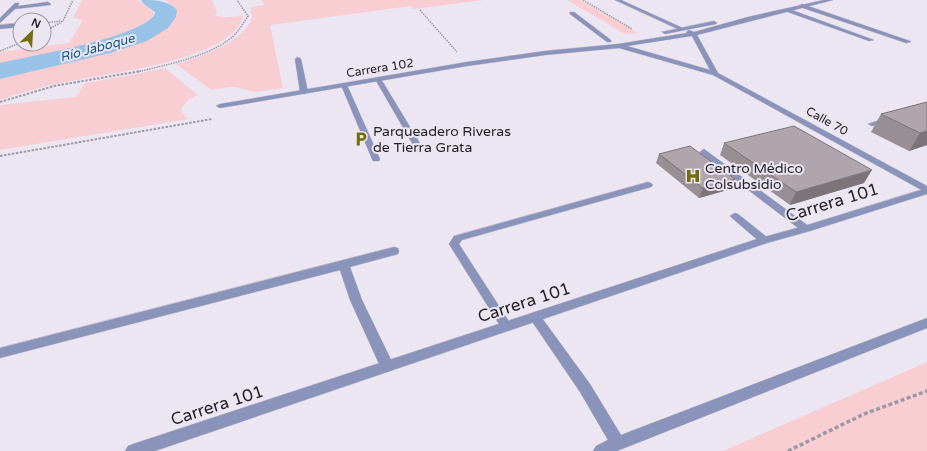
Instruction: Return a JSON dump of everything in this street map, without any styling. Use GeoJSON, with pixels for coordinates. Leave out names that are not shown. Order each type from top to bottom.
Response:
{"type":"FeatureCollection","features":[{"type":"Feature","properties":{"kind":"street"},"geometry":{"type":"LineString","coordinates":[[0,21],[21,0]]}},
{"type":"Feature","properties":{"kind":"street"},"geometry":{"type":"LineString","coordinates":[[617,0],[694,34],[715,74]]}},
{"type":"Feature","properties":{"kind":"street","name":"Carrera 102"},"geometry":{"type":"LineString","coordinates":[[222,106],[467,64],[545,53],[618,46],[694,34],[748,19],[831,0]]}},
{"type":"Feature","properties":{"kind":"street"},"geometry":{"type":"LineString","coordinates":[[12,8],[48,4]]}},
{"type":"Feature","properties":{"kind":"street"},"geometry":{"type":"LineString","coordinates":[[802,6],[908,42]]}},
{"type":"Feature","properties":{"kind":"street"},"geometry":{"type":"LineString","coordinates":[[787,10],[871,40]]}},
{"type":"Feature","properties":{"kind":"street","name":"Calle 70"},"geometry":{"type":"LineString","coordinates":[[572,13],[618,46],[715,74],[927,190]]}},
{"type":"Feature","properties":{"kind":"street","name":"Carrera 102"},"geometry":{"type":"LineString","coordinates":[[545,53],[731,20],[748,19]]}},
{"type":"Feature","properties":{"kind":"street"},"geometry":{"type":"LineString","coordinates":[[0,27],[12,26]]}},
{"type":"Feature","properties":{"kind":"street"},"geometry":{"type":"LineString","coordinates":[[298,59],[304,92]]}},
{"type":"Feature","properties":{"kind":"street"},"geometry":{"type":"LineString","coordinates":[[378,79],[420,150]]}},
{"type":"Feature","properties":{"kind":"street"},"geometry":{"type":"LineString","coordinates":[[344,85],[376,159]]}},
{"type":"Feature","properties":{"kind":"street"},"geometry":{"type":"LineString","coordinates":[[872,124],[899,116]]}},
{"type":"Feature","properties":{"kind":"street"},"geometry":{"type":"LineString","coordinates":[[704,152],[806,229]]}},
{"type":"Feature","properties":{"kind":"street"},"geometry":{"type":"LineString","coordinates":[[506,326],[454,244],[455,240],[648,185]]}},
{"type":"Feature","properties":{"kind":"street","name":"Carrera 101"},"geometry":{"type":"LineString","coordinates":[[133,451],[764,240],[806,229],[927,190]]}},
{"type":"Feature","properties":{"kind":"street"},"geometry":{"type":"LineString","coordinates":[[735,216],[764,240]]}},
{"type":"Feature","properties":{"kind":"street"},"geometry":{"type":"LineString","coordinates":[[0,353],[394,252]]}},
{"type":"Feature","properties":{"kind":"street"},"geometry":{"type":"LineString","coordinates":[[344,265],[356,300],[387,366]]}},
{"type":"Feature","properties":{"kind":"street"},"geometry":{"type":"LineString","coordinates":[[535,317],[585,388],[618,444]]}},
{"type":"Feature","properties":{"kind":"street"},"geometry":{"type":"LineString","coordinates":[[601,451],[927,323]]}},
{"type":"Feature","properties":{"kind":"path"},"geometry":{"type":"LineString","coordinates":[[52,27],[63,21],[73,0]]}},
{"type":"Feature","properties":{"kind":"path"},"geometry":{"type":"LineString","coordinates":[[0,102],[29,92],[61,84],[160,67],[209,49],[225,42],[238,32],[244,25],[248,16],[237,0]]}},
{"type":"Feature","properties":{"kind":"path"},"geometry":{"type":"LineString","coordinates":[[582,0],[644,35]]}},
{"type":"Feature","properties":{"kind":"path"},"geometry":{"type":"LineString","coordinates":[[420,10],[467,64]]}},
{"type":"Feature","properties":{"kind":"path"},"geometry":{"type":"LineString","coordinates":[[52,22],[63,21]]}},
{"type":"Feature","properties":{"kind":"path"},"geometry":{"type":"LineString","coordinates":[[0,50],[12,46]]}},
{"type":"Feature","properties":{"kind":"path"},"geometry":{"type":"LineString","coordinates":[[0,156],[211,119],[222,106]]}},
{"type":"Feature","properties":{"kind":"path"},"geometry":{"type":"LineString","coordinates":[[788,451],[864,414],[927,391]]}},
{"type":"Feature","properties":{"kind":"shaded area"},"geometry":{"type":"Polygon","coordinates":[[[82,0],[137,0],[154,9],[153,20],[127,36],[53,55],[114,41],[131,35],[145,28],[156,21],[161,12],[159,7],[148,0],[158,1],[170,11],[165,22],[153,30],[135,38],[112,46],[0,71],[0,52],[12,50],[12,52],[52,52],[52,45],[69,43],[83,20],[73,18],[82,0]]]}},
{"type":"Feature","properties":{"kind":"shaded area"},"geometry":{"type":"Polygon","coordinates":[[[165,0],[212,0],[217,12],[215,15],[232,17],[242,15],[243,17],[233,32],[214,45],[189,56],[129,71],[49,86],[0,100],[0,76],[105,51],[141,40],[168,27],[177,16],[175,9],[165,0]]]}},
{"type":"Feature","properties":{"kind":"shaded area"},"geometry":{"type":"Polygon","coordinates":[[[261,0],[484,0],[414,9],[411,6],[270,25],[283,88],[255,92],[234,87],[211,90],[176,64],[206,54],[237,37],[245,30],[251,20],[251,7],[265,5],[261,0]]]}},
{"type":"Feature","properties":{"kind":"shaded area"},"geometry":{"type":"Polygon","coordinates":[[[567,0],[580,0],[638,33],[625,34],[567,0]]]}},
{"type":"Feature","properties":{"kind":"shaded area"},"geometry":{"type":"Polygon","coordinates":[[[165,68],[198,95],[188,100],[181,109],[188,119],[0,150],[0,105],[76,97],[85,83],[165,68]]]}},
{"type":"Feature","properties":{"kind":"shaded area"},"geometry":{"type":"Polygon","coordinates":[[[927,362],[927,451],[723,451],[927,362]]]}},
{"type":"Feature","properties":{"kind":"building"},"geometry":{"type":"Polygon","coordinates":[[[927,102],[927,131],[920,133],[881,114],[927,102]]]}},
{"type":"Feature","properties":{"kind":"building"},"geometry":{"type":"Polygon","coordinates":[[[794,126],[872,170],[796,192],[724,143],[794,126]]]}},
{"type":"Feature","properties":{"kind":"building"},"geometry":{"type":"Polygon","coordinates":[[[690,146],[735,179],[703,188],[659,154],[690,146]]]}},
{"type":"Feature","properties":{"kind":"waterway","name":"Río Jaboque"},"geometry":{"type":"LineString","coordinates":[[0,71],[101,48],[138,36],[160,23],[165,17],[166,10],[151,0]]}},
{"type":"Feature","properties":{"kind":"place","name":"Parqueadero Riveras de Tierra Grata"},"geometry":{"type":"Point","coordinates":[361,139]}},
{"type":"Feature","properties":{"kind":"place","name":"Centro Médico Colsubsidio"},"geometry":{"type":"Point","coordinates":[693,176]}}]}
